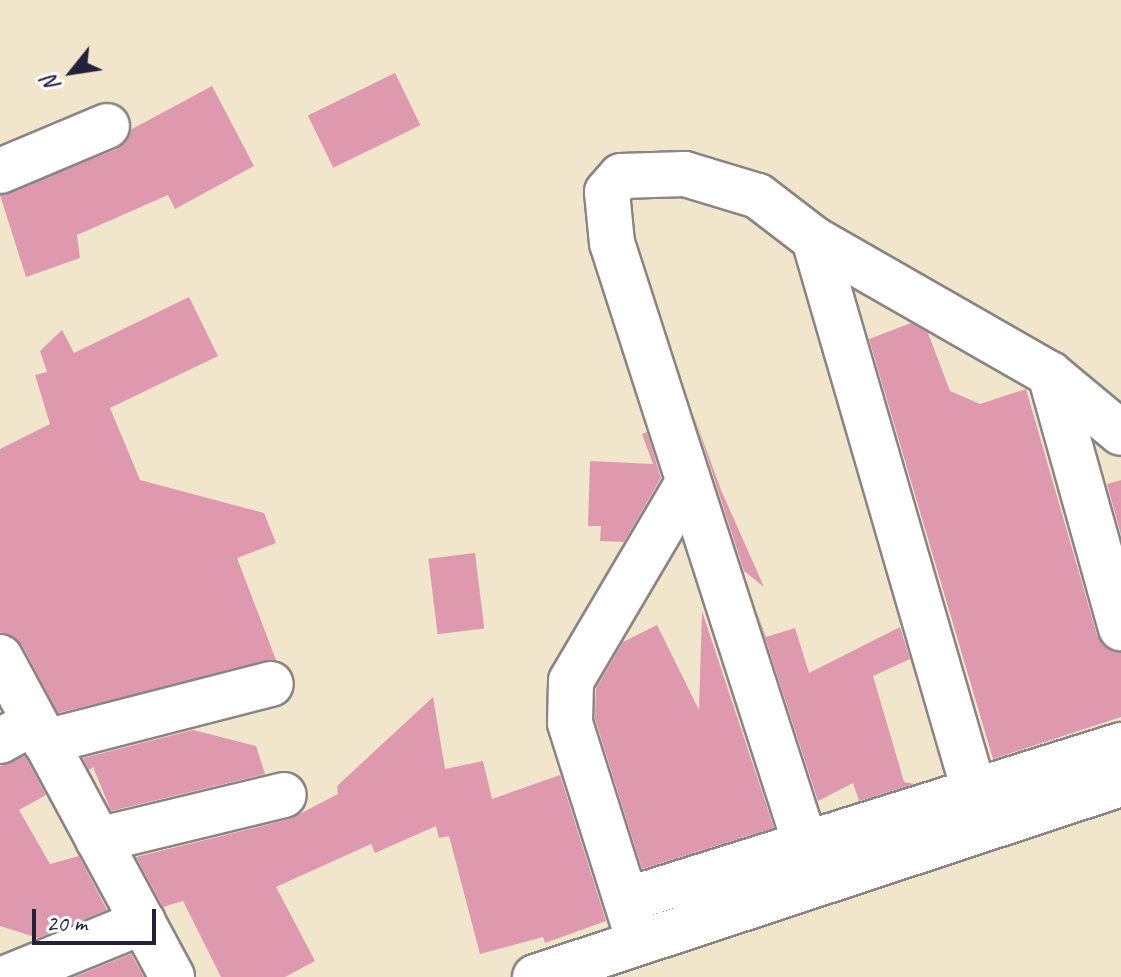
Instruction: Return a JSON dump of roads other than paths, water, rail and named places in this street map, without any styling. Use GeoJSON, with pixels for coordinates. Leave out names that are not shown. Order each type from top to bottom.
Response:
{"type":"FeatureCollection","features":[{"type":"Feature","properties":{"kind":"street"},"geometry":{"type":"LineString","coordinates":[[0,171],[107,126]]}},
{"type":"Feature","properties":{"kind":"street"},"geometry":{"type":"LineString","coordinates":[[805,843],[612,243],[607,192],[621,176],[685,174],[758,196],[814,239],[1050,374],[1121,433]]}},
{"type":"Feature","properties":{"kind":"street"},"geometry":{"type":"LineString","coordinates":[[814,239],[975,794]]}},
{"type":"Feature","properties":{"kind":"street"},"geometry":{"type":"LineString","coordinates":[[1050,374],[1121,628]]}},
{"type":"Feature","properties":{"kind":"street"},"geometry":{"type":"LineString","coordinates":[[632,920],[570,723],[571,681],[688,482]]}},
{"type":"Feature","properties":{"kind":"street"},"geometry":{"type":"LineString","coordinates":[[0,657],[26,735],[98,840],[172,977]]}},
{"type":"Feature","properties":{"kind":"street"},"geometry":{"type":"LineString","coordinates":[[26,735],[271,684]]}},
{"type":"Feature","properties":{"kind":"street"},"geometry":{"type":"LineString","coordinates":[[535,977],[632,920],[805,843],[975,794],[1121,745]]}},
{"type":"Feature","properties":{"kind":"street"},"geometry":{"type":"LineString","coordinates":[[632,920],[1121,784]]}},
{"type":"Feature","properties":{"kind":"street"},"geometry":{"type":"LineString","coordinates":[[98,840],[284,795]]}},
{"type":"Feature","properties":{"kind":"street"},"geometry":{"type":"LineString","coordinates":[[8,977],[143,922]]}}]}
